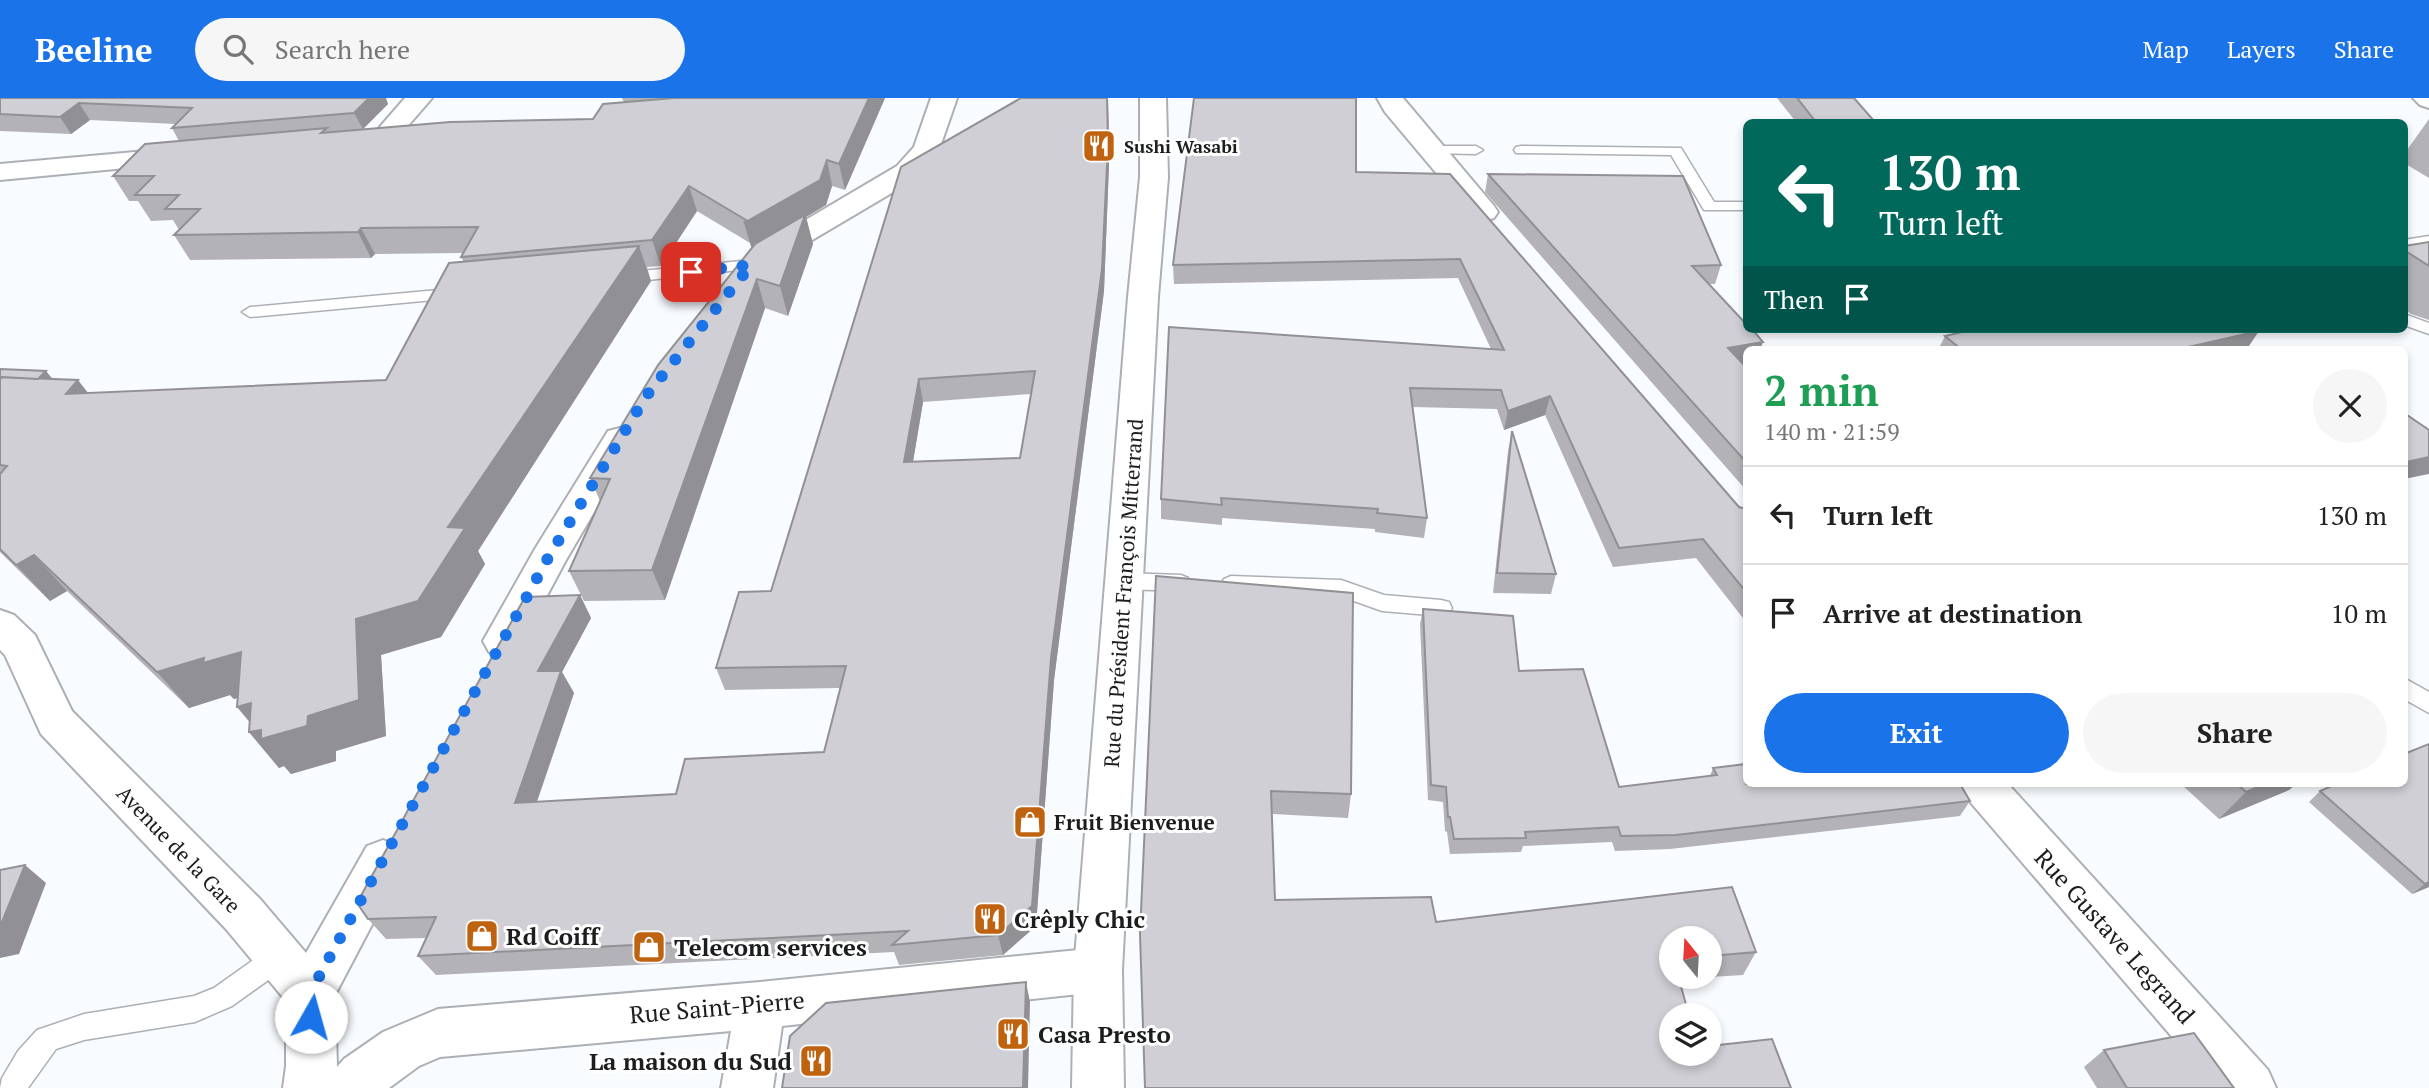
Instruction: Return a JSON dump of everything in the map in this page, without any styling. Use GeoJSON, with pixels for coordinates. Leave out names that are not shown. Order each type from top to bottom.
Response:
{"type":"FeatureCollection","features":[{"type":"Feature","properties":{"kind":"street"},"geometry":{"type":"LineString","coordinates":[[385,136],[419,98]]}},
{"type":"Feature","properties":{"kind":"street"},"geometry":{"type":"LineString","coordinates":[[724,298],[751,265],[906,172],[921,160],[929,147],[944,98]]}},
{"type":"Feature","properties":{"kind":"street","name":"Rue du Président François Mitterrand"},"geometry":{"type":"LineString","coordinates":[[1098,1088],[1098,970],[1154,177],[1153,98]]}},
{"type":"Feature","properties":{"kind":"street"},"geometry":{"type":"LineString","coordinates":[[1390,98],[1394,107],[1503,234]]}},
{"type":"Feature","properties":{"kind":"street"},"geometry":{"type":"LineString","coordinates":[[358,139],[426,133]]}},
{"type":"Feature","properties":{"kind":"street"},"geometry":{"type":"LineString","coordinates":[[0,172],[210,153]]}},
{"type":"Feature","properties":{"kind":"street"},"geometry":{"type":"LineString","coordinates":[[488,669],[548,558],[639,408]]}},
{"type":"Feature","properties":{"kind":"street","name":"Avenue de la Gare"},"geometry":{"type":"LineString","coordinates":[[0,625],[21,646],[56,722],[243,914],[295,975]]}},
{"type":"Feature","properties":{"kind":"street","name":"Rue Gustave Legrand"},"geometry":{"type":"LineString","coordinates":[[1984,787],[2250,1088]]}},
{"type":"Feature","properties":{"kind":"street"},"geometry":{"type":"LineString","coordinates":[[309,1088],[312,1066],[295,975],[400,828]]}},
{"type":"Feature","properties":{"kind":"street","name":"Rue Saint-Pierre"},"geometry":{"type":"LineString","coordinates":[[353,1088],[362,1077],[401,1049],[438,1033],[1098,970]]}},
{"type":"Feature","properties":{"kind":"street"},"geometry":{"type":"LineString","coordinates":[[747,1088],[760,1004]]}},
{"type":"Feature","properties":{"kind":"lane"},"geometry":{"type":"LineString","coordinates":[[1430,150],[1476,150]]}},
{"type":"Feature","properties":{"kind":"lane"},"geometry":{"type":"LineString","coordinates":[[1521,150],[1676,151],[1709,207],[1743,206]]}},
{"type":"Feature","properties":{"kind":"lane"},"geometry":{"type":"LineString","coordinates":[[2408,244],[2429,241]]}},
{"type":"Feature","properties":{"kind":"lane"},"geometry":{"type":"LineString","coordinates":[[608,279],[751,265]]}},
{"type":"Feature","properties":{"kind":"lane"},"geometry":{"type":"LineString","coordinates":[[250,312],[483,291]]}},
{"type":"Feature","properties":{"kind":"lane"},"geometry":{"type":"LineString","coordinates":[[2408,321],[2429,329]]}},
{"type":"Feature","properties":{"kind":"lane"},"geometry":{"type":"LineString","coordinates":[[1124,581],[1341,588],[1382,603],[1441,608]]}},
{"type":"Feature","properties":{"kind":"lane"},"geometry":{"type":"LineString","coordinates":[[2408,690],[2429,705]]}},
{"type":"Feature","properties":{"kind":"lane"},"geometry":{"type":"LineString","coordinates":[[12,1088],[47,1039],[84,1027],[195,1009],[223,997],[295,975]]}},
{"type":"Feature","properties":{"kind":"building"},"geometry":{"type":"Polygon","coordinates":[[[0,98],[369,98],[354,113],[172,128],[192,108],[79,103],[60,117],[0,114],[0,98]]]}},
{"type":"Feature","properties":{"kind":"building"},"geometry":{"type":"Polygon","coordinates":[[[674,98],[869,98],[839,164],[827,160],[820,180],[744,223],[746,220],[689,186],[652,240],[461,257],[478,227],[174,235],[200,209],[165,209],[179,195],[135,195],[154,176],[113,176],[145,144],[327,128],[321,133],[450,122],[593,119],[603,104],[674,98]]]}},
{"type":"Feature","properties":{"kind":"building"},"geometry":{"type":"Polygon","coordinates":[[[1021,98],[1107,98],[1108,144],[1102,269],[1051,658],[1032,906],[998,935],[892,945],[908,931],[418,956],[436,917],[368,919],[357,903],[525,597],[580,595],[538,671],[561,671],[515,803],[676,794],[685,759],[824,752],[846,666],[716,668],[739,592],[771,591],[901,167],[1021,98]],[[1035,371],[919,379],[904,462],[1020,458],[1035,371]]]}},
{"type":"Feature","properties":{"kind":"building"},"geometry":{"type":"Polygon","coordinates":[[[1194,98],[1356,98],[1356,172],[1450,174],[1739,507],[1743,508],[1743,588],[1703,539],[1619,548],[1550,396],[1508,411],[1501,390],[1410,388],[1427,518],[1377,513],[1378,509],[1221,498],[1222,505],[1161,499],[1169,327],[1504,350],[1460,259],[1173,265],[1194,98]]]}},
{"type":"Feature","properties":{"kind":"building"},"geometry":{"type":"Polygon","coordinates":[[[1797,98],[1854,98],[1872,119],[1814,119],[1797,98]]]}},
{"type":"Feature","properties":{"kind":"building"},"geometry":{"type":"Polygon","coordinates":[[[1488,174],[1683,176],[1721,265],[1692,266],[1743,321],[1743,333],[1755,333],[1763,342],[1728,348],[1743,364],[1743,459],[1488,174]]]}},
{"type":"Feature","properties":{"kind":"building"},"geometry":{"type":"Polygon","coordinates":[[[805,215],[780,286],[757,279],[652,570],[569,571],[610,479],[590,478],[658,365],[755,244],[805,215]]]}},
{"type":"Feature","properties":{"kind":"building"},"geometry":{"type":"Polygon","coordinates":[[[2429,242],[2429,266],[2408,253],[2408,245],[2429,242]]]}},
{"type":"Feature","properties":{"kind":"building"},"geometry":{"type":"Polygon","coordinates":[[[639,246],[448,527],[465,528],[418,601],[356,619],[359,700],[308,716],[307,726],[261,739],[261,730],[249,732],[251,703],[237,707],[241,652],[203,663],[204,658],[157,672],[34,555],[16,565],[0,549],[0,474],[7,466],[0,465],[2,377],[78,380],[66,394],[386,380],[449,263],[639,246]]]}},
{"type":"Feature","properties":{"kind":"building"},"geometry":{"type":"Polygon","coordinates":[[[1958,333],[2250,333],[2193,346],[1957,346],[1945,336],[1958,333]]]}},
{"type":"Feature","properties":{"kind":"building"},"geometry":{"type":"Polygon","coordinates":[[[0,369],[46,371],[38,379],[0,379],[0,369]]]}},
{"type":"Feature","properties":{"kind":"building"},"geometry":{"type":"Polygon","coordinates":[[[2408,416],[2429,430],[2429,457],[2408,462],[2408,416]]]}},
{"type":"Feature","properties":{"kind":"building"},"geometry":{"type":"Polygon","coordinates":[[[1512,431],[1556,574],[1497,573],[1512,431]]]}},
{"type":"Feature","properties":{"kind":"building"},"geometry":{"type":"Polygon","coordinates":[[[1156,576],[1353,593],[1351,794],[1271,791],[1275,900],[1431,897],[1436,922],[1732,887],[1756,952],[1722,955],[1722,926],[1659,926],[1659,989],[1682,989],[1686,1003],[1659,1003],[1659,1066],[1722,1066],[1722,1045],[1772,1039],[1791,1088],[1145,1088],[1140,934],[1156,576]]]}},
{"type":"Feature","properties":{"kind":"building"},"geometry":{"type":"Polygon","coordinates":[[[1423,609],[1513,616],[1519,671],[1583,669],[1619,787],[1717,775],[1713,768],[1743,764],[1743,787],[1962,787],[1970,801],[1676,835],[1621,836],[1618,827],[1525,832],[1526,838],[1454,839],[1448,817],[1446,787],[1431,785],[1423,609]]]}},
{"type":"Feature","properties":{"kind":"building"},"geometry":{"type":"Polygon","coordinates":[[[2429,744],[2429,882],[2425,884],[2320,791],[2329,787],[2408,787],[2408,752],[2429,744]]]}},
{"type":"Feature","properties":{"kind":"building"},"geometry":{"type":"Polygon","coordinates":[[[2240,787],[2258,787],[2246,792],[2240,787]]]}},
{"type":"Feature","properties":{"kind":"building"},"geometry":{"type":"Polygon","coordinates":[[[25,865],[0,927],[0,870],[25,865]]]}},
{"type":"Feature","properties":{"kind":"building"},"geometry":{"type":"Polygon","coordinates":[[[1026,982],[1023,1088],[782,1088],[790,1036],[826,1003],[1026,982]]]}},
{"type":"Feature","properties":{"kind":"building"},"geometry":{"type":"Polygon","coordinates":[[[2194,1033],[2234,1088],[2127,1088],[2104,1050],[2194,1033]]]}},
{"type":"Feature","properties":{"kind":"place","name":"Sushi Wasabi"},"geometry":{"type":"Point","coordinates":[1099,146]}},
{"type":"Feature","properties":{"kind":"place","name":"Fruit Bienvenue"},"geometry":{"type":"Point","coordinates":[1030,822]}},
{"type":"Feature","properties":{"kind":"place","name":"Crêply Chic"},"geometry":{"type":"Point","coordinates":[990,919]}},
{"type":"Feature","properties":{"kind":"place","name":"Rd Coiff"},"geometry":{"type":"Point","coordinates":[482,936]}},
{"type":"Feature","properties":{"kind":"place","name":"Telecom services"},"geometry":{"type":"Point","coordinates":[649,947]}},
{"type":"Feature","properties":{"kind":"place","name":"Casa Presto"},"geometry":{"type":"Point","coordinates":[1013,1034]}},
{"type":"Feature","properties":{"kind":"place","name":"La maison du Sud"},"geometry":{"type":"Point","coordinates":[816,1061]}},
{"type":"Feature","properties":{"kind":"route"},"geometry":{"type":"LineString","coordinates":[[311,1017],[310,993],[548,558],[650,391],[751,265],[691,272]]}}]}
